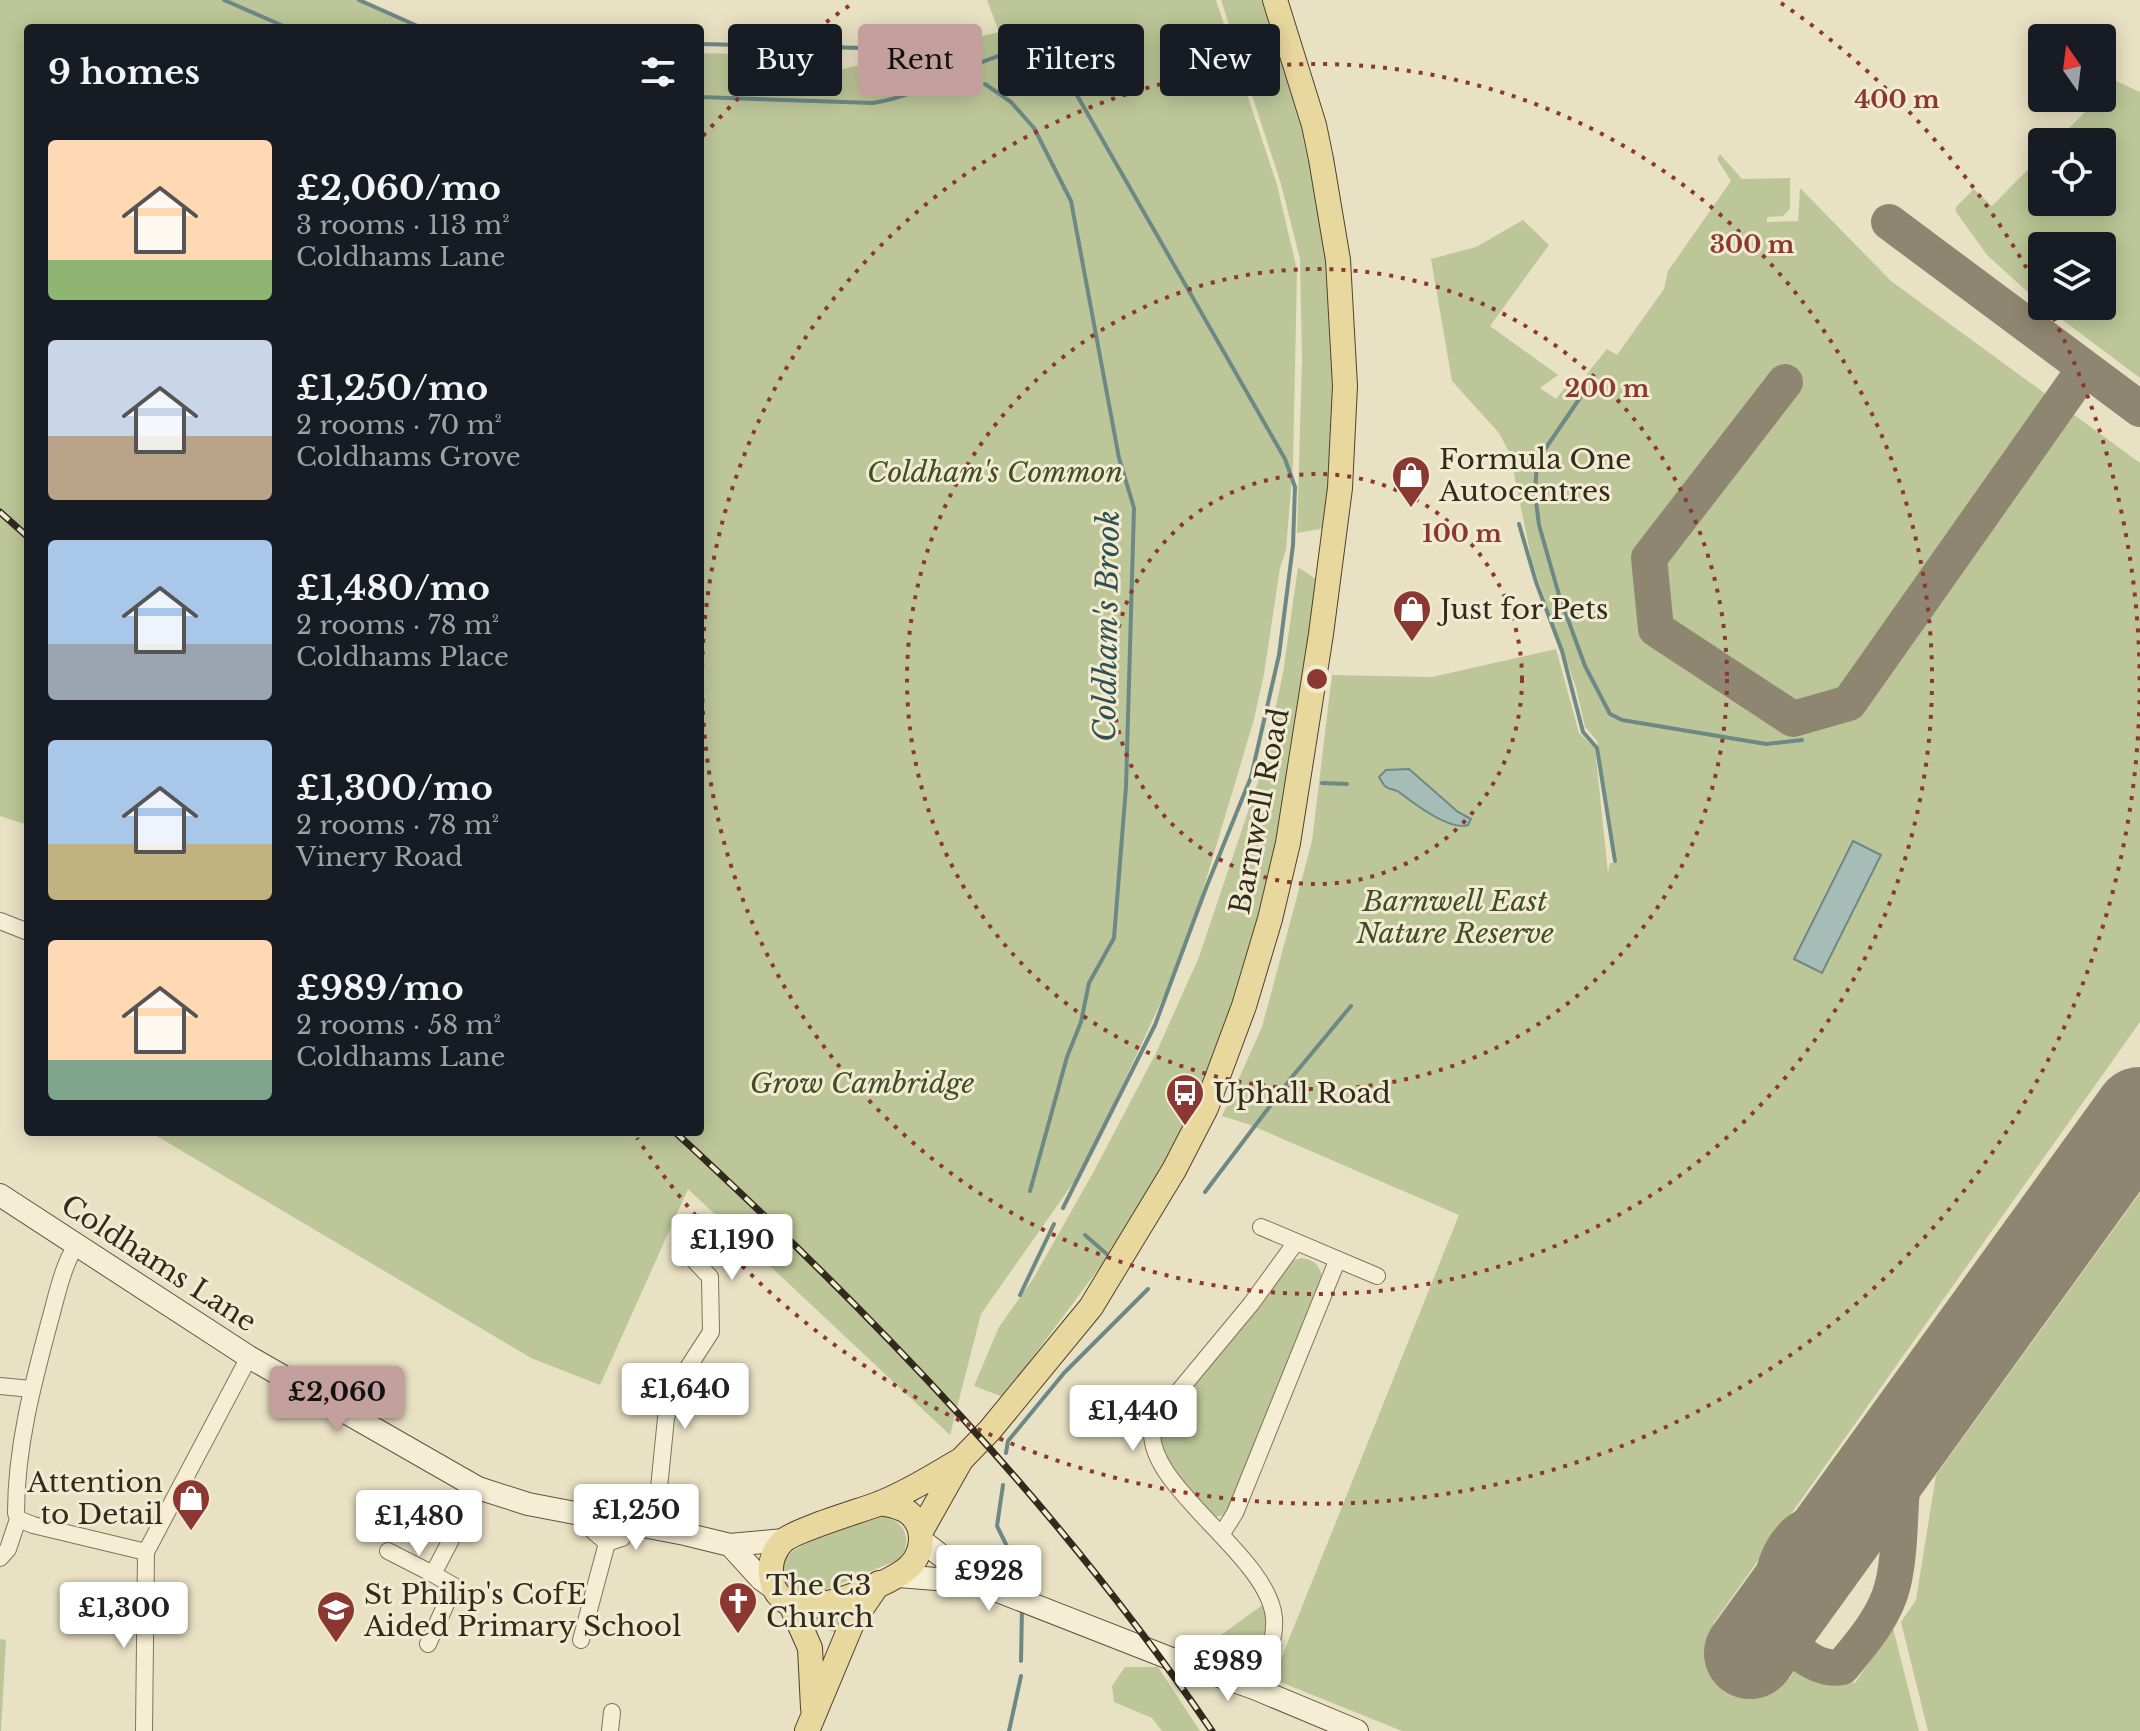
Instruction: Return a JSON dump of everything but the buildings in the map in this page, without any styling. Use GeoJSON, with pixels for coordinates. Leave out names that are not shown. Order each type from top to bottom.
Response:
{"type":"FeatureCollection","features":[{"type":"Feature","properties":{"kind":"main road","name":"Barnwell Road"},"geometry":{"type":"LineString","coordinates":[[810,1723],[853,1621],[888,1580],[911,1565],[919,1552],[921,1536],[961,1460],[990,1430],[1091,1307],[1174,1170],[1206,1108],[1244,1006],[1270,919],[1288,843],[1331,560],[1340,488],[1345,386],[1338,260],[1321,159],[1307,99],[1275,0]]}},
{"type":"Feature","properties":{"kind":"main road","name":"Barnwell Road"},"geometry":{"type":"LineString","coordinates":[[784,1540],[880,1503],[961,1460]]}},
{"type":"Feature","properties":{"kind":"main road"},"geometry":{"type":"LineString","coordinates":[[880,1503],[908,1512],[921,1536]]}},
{"type":"Feature","properties":{"kind":"main road"},"geometry":{"type":"LineString","coordinates":[[784,1540],[774,1554],[770,1568],[772,1587],[791,1605],[810,1648],[810,1723]]}},
{"type":"Feature","properties":{"kind":"main road"},"geometry":{"type":"LineString","coordinates":[[791,1605],[818,1606],[888,1580]]}},
{"type":"Feature","properties":{"kind":"street"},"geometry":{"type":"LineString","coordinates":[[2,927],[24,931]]}},
{"type":"Feature","properties":{"kind":"street","name":"Coldhams Lane"},"geometry":{"type":"LineString","coordinates":[[0,1195],[249,1357],[478,1488],[528,1504],[730,1545],[784,1540]]}},
{"type":"Feature","properties":{"kind":"street"},"geometry":{"type":"LineString","coordinates":[[1261,1227],[1377,1276]]}},
{"type":"Feature","properties":{"kind":"street"},"geometry":{"type":"LineString","coordinates":[[1254,1688],[1274,1635],[1272,1608],[1255,1575],[1157,1459],[1152,1430],[1154,1421],[1259,1294],[1296,1242]]}},
{"type":"Feature","properties":{"kind":"street"},"geometry":{"type":"LineString","coordinates":[[0,1558],[8,1549],[18,1519],[16,1505],[22,1443],[31,1389],[64,1271],[76,1245]]}},
{"type":"Feature","properties":{"kind":"street"},"geometry":{"type":"LineString","coordinates":[[655,1528],[666,1418],[678,1383],[711,1332],[712,1283],[708,1274],[689,1255]]}},
{"type":"Feature","properties":{"kind":"street"},"geometry":{"type":"LineString","coordinates":[[1221,1535],[1235,1513],[1337,1261]]}},
{"type":"Feature","properties":{"kind":"street"},"geometry":{"type":"LineString","coordinates":[[144,1731],[146,1552],[249,1357]]}},
{"type":"Feature","properties":{"kind":"street"},"geometry":{"type":"LineString","coordinates":[[0,1386],[31,1389]]}},
{"type":"Feature","properties":{"kind":"street"},"geometry":{"type":"LineString","coordinates":[[433,1574],[478,1488]]}},
{"type":"Feature","properties":{"kind":"street"},"geometry":{"type":"LineString","coordinates":[[595,1516],[594,1532],[607,1543]]}},
{"type":"Feature","properties":{"kind":"street"},"geometry":{"type":"LineString","coordinates":[[18,1519],[146,1552]]}},
{"type":"Feature","properties":{"kind":"street"},"geometry":{"type":"LineString","coordinates":[[607,1543],[622,1538],[627,1522]]}},
{"type":"Feature","properties":{"kind":"street"},"geometry":{"type":"LineString","coordinates":[[921,1536],[975,1582],[1254,1688],[1357,1731]]}},
{"type":"Feature","properties":{"kind":"street"},"geometry":{"type":"LineString","coordinates":[[581,1640],[607,1543]]}},
{"type":"Feature","properties":{"kind":"street"},"geometry":{"type":"LineString","coordinates":[[730,1545],[772,1587]]}},
{"type":"Feature","properties":{"kind":"street"},"geometry":{"type":"LineString","coordinates":[[388,1551],[454,1586],[428,1644]]}},
{"type":"Feature","properties":{"kind":"street"},"geometry":{"type":"LineString","coordinates":[[888,1580],[975,1582]]}},
{"type":"Feature","properties":{"kind":"street"},"geometry":{"type":"LineString","coordinates":[[610,1731],[612,1712]]}},
{"type":"Feature","properties":{"kind":"green space"},"geometry":{"type":"Polygon","coordinates":[[[0,0],[363,0],[411,24],[24,24],[24,824],[0,816],[0,0]]]}},
{"type":"Feature","properties":{"kind":"green space","name":"Coldham's Common"},"geometry":{"type":"Polygon","coordinates":[[[987,0],[1216,0],[1224,24],[1160,24],[1160,96],[1248,96],[1277,185],[1297,270],[1293,464],[1286,550],[1280,568],[1264,674],[1253,723],[1185,950],[1085,1166],[981,1314],[950,1435],[688,1189],[600,1385],[531,1358],[157,1136],[704,1136],[704,53],[728,54],[728,96],[842,96],[842,69],[858,65],[858,96],[982,96],[982,36],[998,32],[998,96],[1144,96],[1144,24],[998,24],[998,29],[987,0]]]}},
{"type":"Feature","properties":{"kind":"green space"},"geometry":{"type":"Polygon","coordinates":[[[1221,0],[1267,0],[1274,24],[1229,24],[1221,0]]]}},
{"type":"Feature","properties":{"kind":"green space"},"geometry":{"type":"Polygon","coordinates":[[[1280,47],[1312,167],[1323,224],[1334,337],[1334,415],[1326,528],[1297,533],[1302,359],[1300,259],[1281,184],[1252,96],[1280,96],[1280,47]]]}},
{"type":"Feature","properties":{"kind":"green space"},"geometry":{"type":"Polygon","coordinates":[[[2116,81],[2140,92],[2140,378],[2063,320],[2116,320],[2116,232],[2028,232],[2028,292],[1987,255],[1956,212],[1956,207],[1974,189],[1992,206],[2028,169],[2028,216],[2116,216],[2116,128],[2069,128],[2085,112],[2116,112],[2116,81]]]}},
{"type":"Feature","properties":{"kind":"green space","name":"Barnwell East Nature Reserve"},"geometry":{"type":"Polygon","coordinates":[[[1720,154],[1742,179],[1790,178],[1790,209],[1783,216],[1767,217],[1767,222],[1798,221],[1800,188],[1891,281],[2140,463],[2140,1022],[1713,1624],[1789,1679],[1797,1667],[1855,1683],[1893,1628],[1919,1731],[1402,1731],[1273,1679],[1459,1215],[1248,1124],[1222,1116],[1262,1027],[1312,841],[1332,675],[1432,677],[1556,649],[1579,733],[1595,748],[1608,873],[1610,863],[1617,862],[1597,741],[1585,727],[1576,688],[1532,562],[1510,454],[1499,433],[1452,381],[1431,259],[1476,247],[1523,220],[1549,245],[1490,326],[1558,375],[1540,388],[1556,399],[1571,380],[1579,384],[1607,349],[1617,355],[1664,289],[1668,271],[1731,181],[1717,159],[1720,154]]]}},
{"type":"Feature","properties":{"kind":"green space"},"geometry":{"type":"Polygon","coordinates":[[[1298,567],[1323,584],[1283,823],[1243,983],[1182,1134],[1103,1263],[1003,1397],[974,1386],[999,1327],[1033,1279],[1094,1171],[1156,1053],[1199,957],[1262,770],[1283,673],[1298,567]]]}},
{"type":"Feature","properties":{"kind":"green space"},"geometry":{"type":"Polygon","coordinates":[[[2140,1193],[2140,1731],[1928,1731],[1901,1622],[1916,1600],[1936,1475],[2140,1193]]]}},
{"type":"Feature","properties":{"kind":"green space"},"geometry":{"type":"Polygon","coordinates":[[[1302,1258],[1317,1265],[1323,1281],[1233,1507],[1220,1516],[1210,1515],[1205,1513],[1158,1453],[1158,1425],[1291,1261],[1302,1258]]]}},
{"type":"Feature","properties":{"kind":"green space"},"geometry":{"type":"Polygon","coordinates":[[[883,1516],[897,1522],[905,1532],[906,1545],[900,1559],[815,1594],[799,1594],[786,1584],[783,1565],[795,1550],[833,1532],[883,1516]]]}},
{"type":"Feature","properties":{"kind":"green space"},"geometry":{"type":"Polygon","coordinates":[[[850,1601],[841,1634],[810,1625],[807,1616],[850,1601]]]}},
{"type":"Feature","properties":{"kind":"green space"},"geometry":{"type":"Polygon","coordinates":[[[1265,1606],[1269,1626],[1258,1666],[1247,1673],[1226,1669],[1196,1656],[1199,1651],[1265,1606]]]}},
{"type":"Feature","properties":{"kind":"green space"},"geometry":{"type":"Polygon","coordinates":[[[0,1639],[6,1640],[1,1731],[0,1731],[0,1639]]]}},
{"type":"Feature","properties":{"kind":"green space"},"geometry":{"type":"Polygon","coordinates":[[[1125,1667],[1158,1667],[1200,1731],[1162,1731],[1152,1718],[1114,1702],[1112,1686],[1125,1667]]]}},
{"type":"Feature","properties":{"kind":"water"},"geometry":{"type":"Polygon","coordinates":[[[1409,769],[1458,812],[1471,819],[1468,825],[1452,824],[1432,815],[1386,787],[1379,777],[1386,770],[1409,769]]]}},
{"type":"Feature","properties":{"kind":"water"},"geometry":{"type":"Polygon","coordinates":[[[1853,841],[1881,855],[1822,973],[1794,959],[1853,841]]]}},
{"type":"Feature","properties":{"kind":"waterway"},"geometry":{"type":"LineString","coordinates":[[224,0],[279,24]]}},
{"type":"Feature","properties":{"kind":"waterway","name":"Coldham's Brook"},"geometry":{"type":"LineString","coordinates":[[359,0],[413,24]]}},
{"type":"Feature","properties":{"kind":"waterway","name":"Coldham's Brook"},"geometry":{"type":"LineString","coordinates":[[704,44],[858,48]]}},
{"type":"Feature","properties":{"kind":"waterway"},"geometry":{"type":"LineString","coordinates":[[704,97],[873,103],[918,90],[1004,54],[1050,48],[1285,459],[1295,487],[1293,545],[1279,655],[1251,777],[1155,1025],[1063,1208]]}},
{"type":"Feature","properties":{"kind":"waterway","name":"Coldham's Brook"},"geometry":{"type":"LineString","coordinates":[[985,84],[1011,102],[1034,128],[1071,201],[1119,458],[1134,508],[1126,787],[1114,938],[1089,983],[1081,1022],[1067,1057],[1030,1191]]}},
{"type":"Feature","properties":{"kind":"waterway"},"geometry":{"type":"LineString","coordinates":[[1586,389],[1537,461],[1535,493],[1539,525],[1559,595],[1585,666],[1610,714],[1622,720],[1766,744],[1802,740]]}},
{"type":"Feature","properties":{"kind":"waterway"},"geometry":{"type":"LineString","coordinates":[[1519,524],[1536,582],[1562,651],[1583,732],[1597,748],[1615,861]]}},
{"type":"Feature","properties":{"kind":"waterway"},"geometry":{"type":"LineString","coordinates":[[1322,783],[1347,784]]}},
{"type":"Feature","properties":{"kind":"waterway"},"geometry":{"type":"LineString","coordinates":[[1205,1192],[1292,1077],[1351,1006]]}},
{"type":"Feature","properties":{"kind":"waterway"},"geometry":{"type":"LineString","coordinates":[[1020,1295],[1054,1224]]}},
{"type":"Feature","properties":{"kind":"waterway"},"geometry":{"type":"LineString","coordinates":[[1085,1235],[1109,1256]]}},
{"type":"Feature","properties":{"kind":"waterway"},"geometry":{"type":"LineString","coordinates":[[1006,1453],[1008,1441],[1064,1373],[1148,1289]]}},
{"type":"Feature","properties":{"kind":"waterway"},"geometry":{"type":"LineString","coordinates":[[1003,1485],[997,1526],[1023,1579],[1023,1594]]}},
{"type":"Feature","properties":{"kind":"waterway"},"geometry":{"type":"LineString","coordinates":[[1021,1661],[1022,1607]]}},
{"type":"Feature","properties":{"kind":"waterway"},"geometry":{"type":"LineString","coordinates":[[1009,1731],[1021,1676]]}},
{"type":"Feature","properties":{"kind":"taxiway"},"geometry":{"type":"LineString","coordinates":[[1889,222],[2140,409]]}},
{"type":"Feature","properties":{"kind":"taxiway"},"geometry":{"type":"LineString","coordinates":[[1785,382],[1649,558],[1656,629],[1793,719],[1849,703],[2085,368]]}},
{"type":"Feature","properties":{"kind":"taxiway"},"geometry":{"type":"LineString","coordinates":[[1872,1484],[1844,1508],[1795,1533],[1783,1549],[1773,1575],[1772,1603],[1780,1630],[1799,1652],[1827,1667],[1842,1667],[1872,1628],[1890,1595],[1897,1564],[1904,1465],[1914,1426]]}},
{"type":"Feature","properties":{"kind":"runway"},"geometry":{"type":"LineString","coordinates":[[1750,1653],[2140,1113]]}},
{"type":"Feature","properties":{"kind":"railway"},"geometry":{"type":"LineString","coordinates":[[0,512],[24,533]]}},
{"type":"Feature","properties":{"kind":"railway"},"geometry":{"type":"LineString","coordinates":[[679,1136],[821,1271],[961,1416],[1092,1569],[1212,1731]]}},
{"type":"Feature","properties":{"kind":"place","name":"Formula One Autocentres"},"geometry":{"type":"Point","coordinates":[1411,509]}},
{"type":"Feature","properties":{"kind":"place","name":"Just for Pets"},"geometry":{"type":"Point","coordinates":[1412,643]}},
{"type":"Feature","properties":{"kind":"place","name":"Uphall Road"},"geometry":{"type":"Point","coordinates":[1185,1127]}},
{"type":"Feature","properties":{"kind":"place","name":"Attention to Detail"},"geometry":{"type":"Point","coordinates":[191,1532]}},
{"type":"Feature","properties":{"kind":"place","name":"The C3 Church"},"geometry":{"type":"Point","coordinates":[738,1635]}},
{"type":"Feature","properties":{"kind":"place","name":"St Philip's CofE Aided Primary School"},"geometry":{"type":"Point","coordinates":[336,1644]}},
{"type":"Feature","properties":{"kind":"park label","name":"Grow Cambridge"},"geometry":{"type":"Point","coordinates":[862,1083]}}]}
